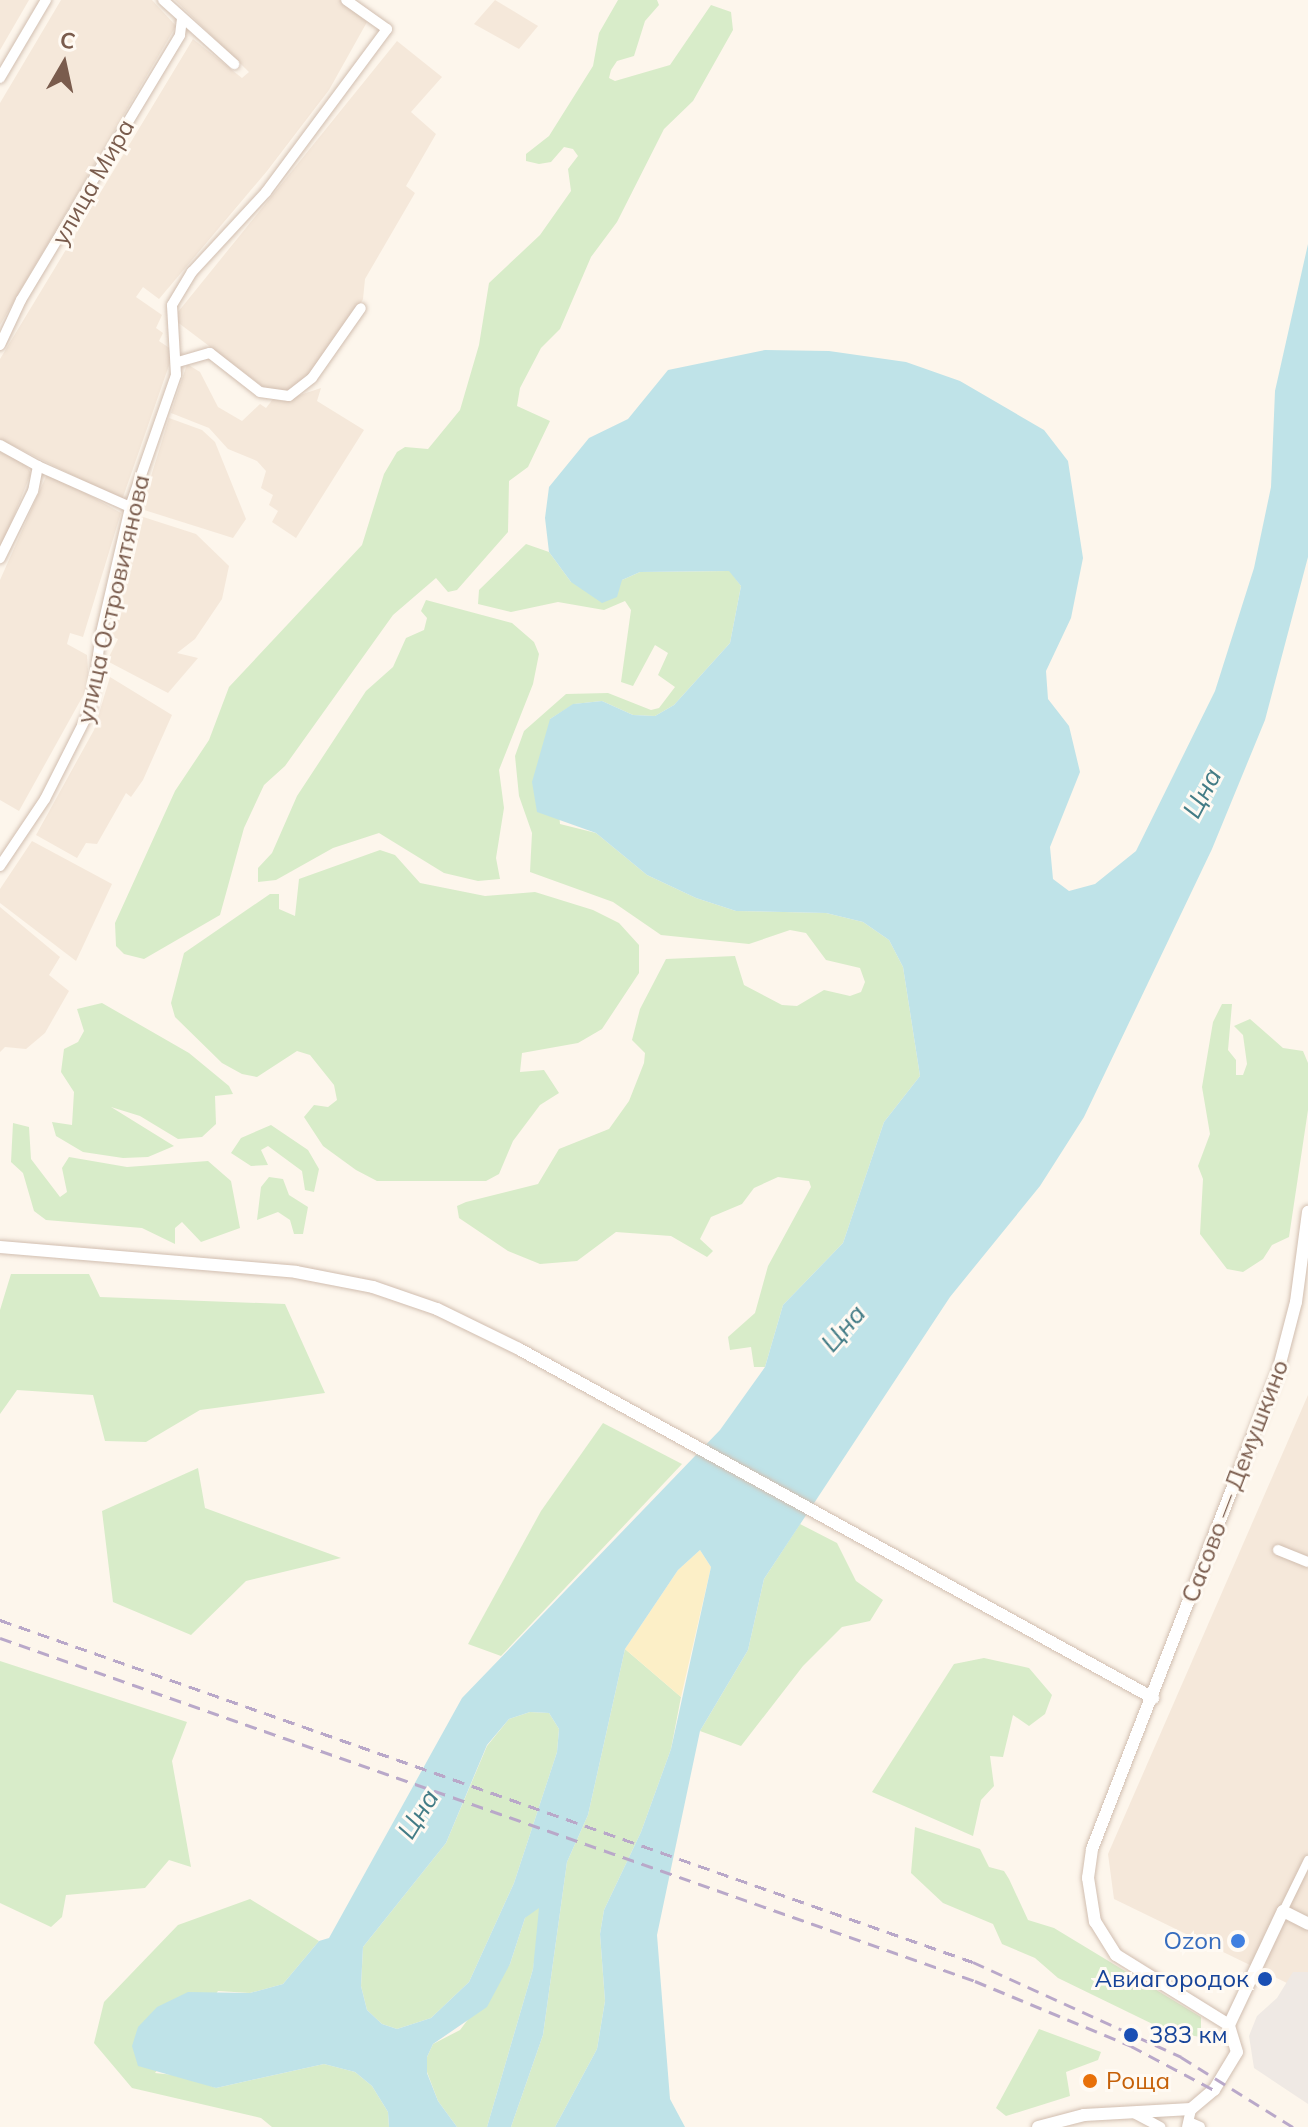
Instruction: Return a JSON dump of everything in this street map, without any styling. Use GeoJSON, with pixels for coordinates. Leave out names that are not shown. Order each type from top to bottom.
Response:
{"type":"FeatureCollection","features":[{"type":"Feature","properties":{"kind":"street"},"geometry":{"type":"LineString","coordinates":[[0,78],[46,0]]}},
{"type":"Feature","properties":{"kind":"street"},"geometry":{"type":"LineString","coordinates":[[163,0],[234,64]]}},
{"type":"Feature","properties":{"kind":"street","name":"улица Островитянова"},"geometry":{"type":"LineString","coordinates":[[0,866],[45,799],[87,721],[130,507],[178,362],[171,321],[175,298],[266,192],[387,29],[346,0]]}},
{"type":"Feature","properties":{"kind":"street","name":"улица Мира"},"geometry":{"type":"LineString","coordinates":[[0,345],[21,300],[180,35],[182,18]]}},
{"type":"Feature","properties":{"kind":"street"},"geometry":{"type":"LineString","coordinates":[[178,362],[210,353],[260,392],[289,396],[312,378],[361,308]]}},
{"type":"Feature","properties":{"kind":"street"},"geometry":{"type":"LineString","coordinates":[[0,445],[38,466],[130,507]]}},
{"type":"Feature","properties":{"kind":"street"},"geometry":{"type":"LineString","coordinates":[[0,558],[33,491],[38,466]]}},
{"type":"Feature","properties":{"kind":"street","name":"Сасово — Демушкино"},"geometry":{"type":"LineString","coordinates":[[1229,2025],[1128,1965],[1107,1944],[1091,1911],[1088,1878],[1092,1849],[1278,1371],[1296,1302],[1308,1212]]}},
{"type":"Feature","properties":{"kind":"street"},"geometry":{"type":"LineString","coordinates":[[0,1247],[223,1264],[337,1278],[437,1309],[589,1387],[1153,1698]]}},
{"type":"Feature","properties":{"kind":"street"},"geometry":{"type":"LineString","coordinates":[[1278,1550],[1308,1562]]}},
{"type":"Feature","properties":{"kind":"street"},"geometry":{"type":"LineString","coordinates":[[1189,2120],[1214,2090],[1237,2052],[1229,2025],[1308,1860]]}},
{"type":"Feature","properties":{"kind":"street"},"geometry":{"type":"LineString","coordinates":[[1283,1911],[1308,1924]]}},
{"type":"Feature","properties":{"kind":"street"},"geometry":{"type":"LineString","coordinates":[[1132,2112],[1160,2127]]}},
{"type":"Feature","properties":{"kind":"street"},"geometry":{"type":"LineString","coordinates":[[1038,2127],[1084,2115],[1174,2112],[1200,2127]]}},
{"type":"Feature","properties":{"kind":"shaded area"},"geometry":{"type":"Polygon","coordinates":[[[0,0],[29,0],[0,50],[0,0]]]}},
{"type":"Feature","properties":{"kind":"shaded area"},"geometry":{"type":"Polygon","coordinates":[[[61,0],[152,0],[176,26],[0,325],[0,103],[61,0]]]}},
{"type":"Feature","properties":{"kind":"shaded area"},"geometry":{"type":"Polygon","coordinates":[[[175,0],[340,0],[367,22],[329,90],[267,171],[159,299],[143,287],[136,297],[162,315],[156,328],[163,333],[159,341],[174,351],[122,500],[0,439],[0,359],[193,39],[242,78],[249,72],[175,0]]]}},
{"type":"Feature","properties":{"kind":"shaded area"},"geometry":{"type":"Polygon","coordinates":[[[495,0],[538,26],[519,49],[474,24],[495,0]]]}},
{"type":"Feature","properties":{"kind":"shaded area"},"geometry":{"type":"Polygon","coordinates":[[[397,41],[442,77],[411,112],[436,134],[406,186],[415,193],[365,279],[363,299],[345,331],[306,378],[286,394],[274,395],[176,321],[178,312],[397,41]]]}},
{"type":"Feature","properties":{"kind":"shaded area"},"geometry":{"type":"Polygon","coordinates":[[[187,364],[200,372],[218,407],[242,421],[260,404],[266,408],[273,399],[282,401],[321,388],[317,401],[364,430],[296,538],[272,522],[278,511],[269,505],[273,495],[261,488],[266,471],[257,461],[228,449],[209,428],[171,413],[187,364]]]}},
{"type":"Feature","properties":{"kind":"shaded area"},"geometry":{"type":"Polygon","coordinates":[[[169,418],[202,430],[215,442],[246,519],[233,538],[141,509],[169,418]]]}},
{"type":"Feature","properties":{"kind":"shaded area"},"geometry":{"type":"Polygon","coordinates":[[[0,452],[24,462],[31,473],[0,551],[0,452]]]}},
{"type":"Feature","properties":{"kind":"shaded area"},"geometry":{"type":"Polygon","coordinates":[[[48,472],[121,513],[83,637],[70,633],[67,644],[87,655],[89,685],[19,811],[0,800],[0,580],[48,472]]]}},
{"type":"Feature","properties":{"kind":"shaded area"},"geometry":{"type":"Polygon","coordinates":[[[137,515],[196,534],[229,566],[222,599],[195,639],[177,653],[198,658],[168,693],[107,661],[118,639],[110,636],[137,515]]]}},
{"type":"Feature","properties":{"kind":"shaded area"},"geometry":{"type":"Polygon","coordinates":[[[110,677],[172,715],[143,780],[131,797],[126,793],[97,844],[86,843],[77,858],[36,835],[94,730],[110,677]]]}},
{"type":"Feature","properties":{"kind":"shaded area"},"geometry":{"type":"Polygon","coordinates":[[[32,841],[112,884],[76,961],[0,903],[0,889],[32,841]]]}},
{"type":"Feature","properties":{"kind":"shaded area"},"geometry":{"type":"Polygon","coordinates":[[[0,907],[60,957],[49,975],[69,991],[45,1033],[26,1049],[5,1047],[0,1052],[0,907]]]}},
{"type":"Feature","properties":{"kind":"shaded area","name":"Авиагородок"},"geometry":{"type":"Polygon","coordinates":[[[1308,1395],[1308,1989],[1293,1986],[1114,1899],[1108,1854],[1308,1395]]]}},
{"type":"Feature","properties":{"kind":"shaded area"},"geometry":{"type":"Polygon","coordinates":[[[1293,1972],[1308,1972],[1308,2104],[1254,2068],[1249,2036],[1257,2016],[1277,1998],[1293,1972]]]}},
{"type":"Feature","properties":{"kind":"green space"},"geometry":{"type":"Polygon","coordinates":[[[618,0],[657,0],[659,5],[645,21],[634,56],[617,61],[611,70],[609,78],[615,81],[670,65],[711,5],[731,12],[733,30],[693,101],[664,129],[617,222],[591,257],[560,329],[541,348],[520,388],[517,406],[550,421],[528,467],[509,481],[508,532],[457,590],[448,592],[436,578],[393,615],[285,766],[264,785],[244,828],[220,915],[144,959],[124,954],[116,946],[115,923],[175,791],[209,740],[229,687],[362,545],[384,474],[397,452],[405,447],[428,449],[460,410],[479,345],[489,283],[540,235],[571,191],[568,169],[578,156],[573,149],[564,147],[551,162],[539,164],[526,161],[526,154],[549,136],[593,66],[599,33],[618,0]]]}},
{"type":"Feature","properties":{"kind":"green space"},"geometry":{"type":"Polygon","coordinates":[[[526,544],[549,552],[571,582],[622,580],[640,572],[730,571],[741,586],[730,643],[674,705],[655,716],[633,715],[602,701],[574,704],[550,719],[560,824],[596,833],[647,875],[696,898],[736,911],[826,913],[863,922],[889,940],[903,967],[920,1076],[884,1122],[843,1243],[783,1305],[765,1367],[754,1367],[751,1347],[730,1350],[728,1337],[755,1313],[768,1266],[811,1187],[809,1181],[778,1177],[754,1188],[742,1204],[711,1217],[700,1239],[713,1251],[707,1257],[671,1236],[616,1232],[577,1261],[540,1264],[508,1251],[459,1218],[457,1206],[538,1184],[559,1149],[609,1129],[629,1101],[644,1063],[645,1053],[632,1040],[640,1009],[666,959],[735,956],[744,985],[782,1005],[797,1006],[824,990],[850,996],[861,992],[865,982],[860,968],[826,960],[806,933],[790,930],[749,944],[661,935],[613,902],[530,872],[532,833],[519,796],[515,756],[524,731],[566,694],[608,693],[651,710],[659,708],[675,687],[658,675],[668,653],[655,645],[633,686],[621,682],[631,610],[625,601],[604,610],[558,602],[511,612],[478,604],[479,590],[526,544]]]}},
{"type":"Feature","properties":{"kind":"green space"},"geometry":{"type":"Polygon","coordinates":[[[426,600],[512,623],[534,642],[539,654],[533,684],[499,770],[504,808],[496,858],[500,879],[478,881],[444,873],[379,833],[333,848],[276,880],[258,882],[258,868],[272,853],[297,796],[366,691],[393,667],[406,638],[424,630],[427,618],[421,611],[426,600]]]}},
{"type":"Feature","properties":{"kind":"green space"},"geometry":{"type":"Polygon","coordinates":[[[380,850],[395,855],[420,883],[485,896],[535,892],[593,910],[619,923],[639,945],[639,973],[602,1029],[578,1043],[522,1053],[520,1072],[544,1070],[559,1093],[540,1105],[513,1141],[499,1174],[486,1181],[377,1181],[356,1170],[323,1146],[304,1117],[314,1105],[328,1107],[337,1100],[334,1085],[310,1055],[297,1051],[257,1077],[242,1074],[222,1063],[175,1017],[171,1003],[184,953],[270,894],[279,894],[279,909],[295,916],[299,879],[380,850]]]}},
{"type":"Feature","properties":{"kind":"green space"},"geometry":{"type":"Polygon","coordinates":[[[102,1003],[189,1053],[229,1086],[233,1094],[215,1096],[216,1124],[202,1137],[178,1139],[140,1116],[111,1107],[174,1146],[148,1157],[123,1158],[83,1152],[56,1136],[52,1122],[72,1125],[74,1092],[61,1072],[64,1049],[78,1042],[84,1031],[77,1009],[102,1003]]]}},
{"type":"Feature","properties":{"kind":"green space"},"geometry":{"type":"Polygon","coordinates":[[[1222,1004],[1232,1004],[1228,1050],[1236,1060],[1236,1075],[1243,1075],[1247,1064],[1243,1035],[1234,1026],[1250,1019],[1283,1048],[1303,1051],[1308,1063],[1308,1110],[1289,1237],[1272,1245],[1263,1259],[1243,1272],[1227,1269],[1200,1234],[1203,1179],[1198,1166],[1210,1134],[1202,1087],[1213,1022],[1222,1004]]]}},
{"type":"Feature","properties":{"kind":"green space"},"geometry":{"type":"Polygon","coordinates":[[[13,1123],[29,1127],[31,1159],[60,1197],[67,1192],[62,1168],[69,1157],[127,1167],[208,1161],[231,1181],[240,1228],[201,1242],[182,1222],[175,1228],[175,1244],[142,1228],[46,1220],[34,1211],[23,1173],[11,1162],[13,1123]]]}},
{"type":"Feature","properties":{"kind":"green space"},"geometry":{"type":"Polygon","coordinates":[[[271,1125],[308,1150],[319,1169],[314,1192],[305,1190],[302,1171],[268,1146],[261,1150],[268,1165],[251,1166],[231,1153],[241,1138],[271,1125]]]}},
{"type":"Feature","properties":{"kind":"green space"},"geometry":{"type":"Polygon","coordinates":[[[269,1177],[283,1179],[289,1195],[308,1207],[303,1234],[294,1234],[290,1220],[278,1212],[257,1220],[261,1187],[269,1177]]]}},
{"type":"Feature","properties":{"kind":"green space"},"geometry":{"type":"Polygon","coordinates":[[[11,1274],[89,1274],[100,1297],[285,1304],[325,1393],[200,1410],[146,1442],[105,1441],[93,1395],[17,1390],[0,1414],[0,1310],[11,1274]]]}},
{"type":"Feature","properties":{"kind":"green space"},"geometry":{"type":"Polygon","coordinates":[[[603,1423],[682,1464],[501,1656],[468,1644],[541,1511],[603,1423]]]}},
{"type":"Feature","properties":{"kind":"green space"},"geometry":{"type":"Polygon","coordinates":[[[198,1468],[205,1508],[341,1558],[246,1581],[191,1635],[113,1602],[102,1511],[198,1468]]]}},
{"type":"Feature","properties":{"kind":"green space"},"geometry":{"type":"Polygon","coordinates":[[[800,1524],[837,1543],[856,1581],[883,1600],[870,1621],[842,1627],[803,1666],[741,1746],[700,1731],[748,1650],[764,1579],[800,1524]]]}},
{"type":"Feature","properties":{"kind":"green space"},"geometry":{"type":"Polygon","coordinates":[[[625,1649],[681,1697],[671,1749],[641,1832],[604,1910],[600,1934],[605,2001],[597,2049],[555,2127],[511,2127],[543,2035],[567,1862],[588,1815],[625,1649]]]}},
{"type":"Feature","properties":{"kind":"green space"},"geometry":{"type":"Polygon","coordinates":[[[984,1658],[1029,1668],[1052,1695],[1045,1714],[1029,1726],[1013,1715],[1003,1757],[990,1756],[994,1786],[981,1800],[973,1836],[872,1792],[954,1664],[984,1658]]]}},
{"type":"Feature","properties":{"kind":"green space"},"geometry":{"type":"Polygon","coordinates":[[[0,1661],[187,1722],[172,1761],[191,1867],[169,1860],[145,1888],[66,1895],[62,1917],[51,1927],[0,1903],[0,1661]]]}},
{"type":"Feature","properties":{"kind":"green space"},"geometry":{"type":"Polygon","coordinates":[[[530,1712],[549,1713],[559,1729],[557,1752],[514,1883],[469,1982],[431,2018],[397,2029],[382,2024],[367,2010],[361,1986],[363,1947],[446,1843],[487,1746],[509,1719],[530,1712]]]}},
{"type":"Feature","properties":{"kind":"green space"},"geometry":{"type":"Polygon","coordinates":[[[915,1827],[980,1849],[989,1867],[1004,1871],[1028,1920],[1054,1928],[1201,2017],[1201,2037],[1169,2032],[1058,1978],[1035,1958],[1002,1944],[993,1924],[943,1903],[911,1873],[915,1827]]]}},
{"type":"Feature","properties":{"kind":"green space"},"geometry":{"type":"Polygon","coordinates":[[[250,1899],[319,1941],[283,1984],[250,1993],[218,1991],[155,2073],[184,2076],[216,2088],[324,2064],[355,2072],[372,2086],[388,2112],[389,2127],[272,2127],[261,2118],[132,2088],[94,2043],[104,2002],[178,1925],[250,1899]]]}},
{"type":"Feature","properties":{"kind":"green space"},"geometry":{"type":"Polygon","coordinates":[[[534,1907],[540,1908],[540,1923],[533,1969],[487,2127],[457,2127],[438,2101],[427,2072],[427,2057],[433,2044],[460,2030],[510,1964],[525,1918],[534,1907]]]}},
{"type":"Feature","properties":{"kind":"green space"},"geometry":{"type":"Polygon","coordinates":[[[1039,2029],[1101,2052],[1098,2060],[1066,2072],[1070,2096],[1006,2116],[996,2108],[1039,2029]]]}},
{"type":"Feature","properties":{"kind":"sand"},"geometry":{"type":"Polygon","coordinates":[[[700,1550],[711,1567],[681,1697],[625,1649],[678,1570],[700,1550]]]}},
{"type":"Feature","properties":{"kind":"water","name":"Цна"},"geometry":{"type":"Polygon","coordinates":[[[1308,244],[1308,557],[1265,720],[1212,849],[1084,1117],[1040,1186],[950,1297],[764,1579],[748,1650],[700,1731],[657,1935],[670,2099],[685,2127],[555,2127],[597,2049],[605,2001],[600,1934],[604,1910],[641,1832],[671,1749],[711,1567],[700,1550],[678,1570],[625,1649],[588,1815],[567,1862],[543,2035],[511,2127],[487,2127],[533,1969],[539,1908],[525,1918],[510,1964],[487,2007],[433,2044],[427,2057],[427,2073],[438,2101],[457,2127],[389,2127],[388,2112],[372,2086],[355,2072],[324,2064],[216,2088],[138,2066],[132,2046],[138,2027],[157,2007],[188,1992],[250,1993],[283,1984],[319,1941],[329,1938],[462,1698],[720,1430],[765,1367],[783,1305],[843,1243],[884,1122],[920,1076],[903,967],[889,940],[863,922],[826,913],[736,911],[696,898],[647,875],[596,833],[537,812],[532,782],[550,719],[573,704],[602,701],[633,715],[655,716],[674,705],[730,643],[741,586],[729,571],[640,572],[622,580],[617,597],[602,603],[571,582],[549,552],[545,518],[549,487],[589,438],[628,419],[668,370],[765,350],[829,351],[906,362],[960,381],[1044,430],[1068,461],[1083,558],[1071,618],[1046,671],[1048,699],[1069,726],[1080,772],[1050,847],[1053,879],[1069,891],[1095,884],[1136,851],[1215,691],[1254,568],[1271,487],[1275,391],[1308,244]],[[530,1712],[509,1719],[487,1745],[446,1843],[363,1947],[361,1986],[367,2010],[382,2024],[397,2029],[431,2018],[469,1982],[514,1883],[557,1752],[559,1729],[549,1713],[530,1712]]]}},
{"type":"Feature","properties":{"kind":"railway"},"geometry":{"type":"LineString","coordinates":[[0,1620],[973,1962],[1181,2057],[1293,2127]]}},
{"type":"Feature","properties":{"kind":"railway"},"geometry":{"type":"LineString","coordinates":[[0,1638],[975,1981],[1131,2046],[1218,2092]]}},
{"type":"Feature","properties":{"kind":"place","name":"Ozon"},"geometry":{"type":"Point","coordinates":[1238,1941]}},
{"type":"Feature","properties":{"kind":"place","name":"Авиагородок"},"geometry":{"type":"Point","coordinates":[1265,1979]}},
{"type":"Feature","properties":{"kind":"place","name":"383 км"},"geometry":{"type":"Point","coordinates":[1131,2035]}},
{"type":"Feature","properties":{"kind":"place","name":"Роща"},"geometry":{"type":"Point","coordinates":[1090,2081]}}]}
